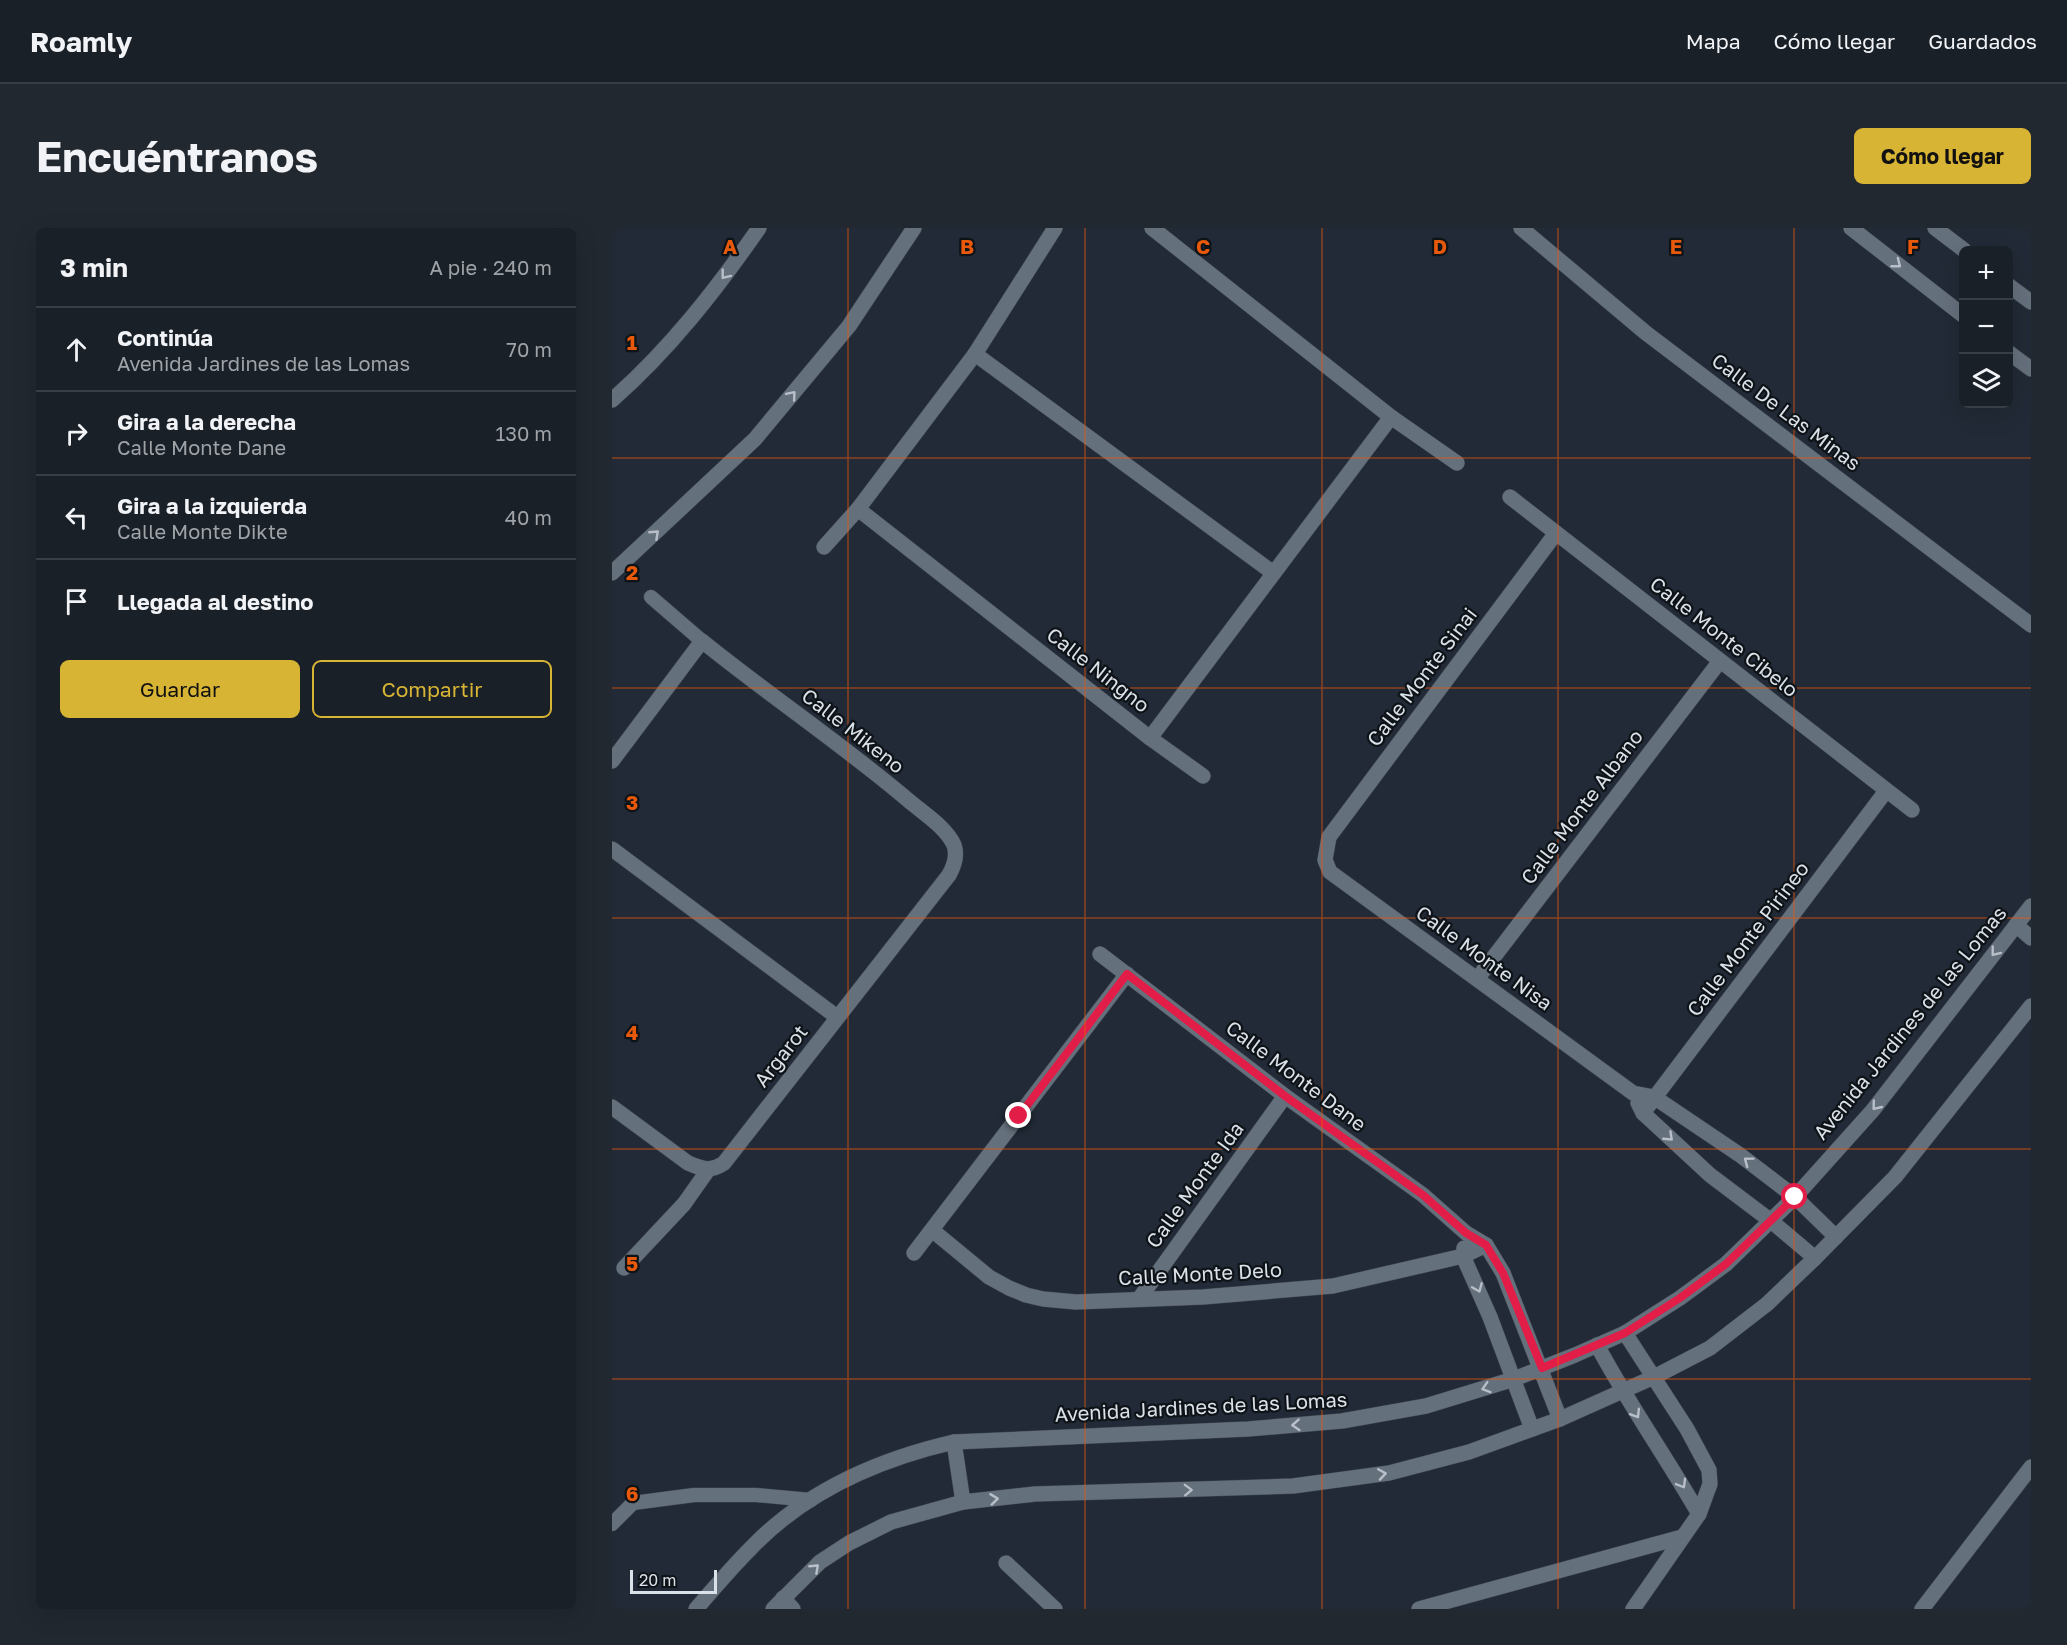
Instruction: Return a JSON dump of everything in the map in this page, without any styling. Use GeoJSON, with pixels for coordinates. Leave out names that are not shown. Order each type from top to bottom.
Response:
{"type":"FeatureCollection","features":[{"type":"Feature","properties":{"kind":"street"},"geometry":{"type":"LineString","coordinates":[[612,400],[689,322],[759,228]]}},
{"type":"Feature","properties":{"kind":"street"},"geometry":{"type":"LineString","coordinates":[[612,573],[755,439],[849,326],[914,228]]}},
{"type":"Feature","properties":{"kind":"street"},"geometry":{"type":"LineString","coordinates":[[824,547],[858,509],[975,354],[1055,228]]}},
{"type":"Feature","properties":{"kind":"street"},"geometry":{"type":"LineString","coordinates":[[1152,228],[1391,417],[1457,463]]}},
{"type":"Feature","properties":{"kind":"street","name":"Calle De Las Minas"},"geometry":{"type":"LineString","coordinates":[[1521,228],[1646,333],[2031,625]]}},
{"type":"Feature","properties":{"kind":"street"},"geometry":{"type":"LineString","coordinates":[[1851,228],[1959,312]]}},
{"type":"Feature","properties":{"kind":"street"},"geometry":{"type":"LineString","coordinates":[[1935,228],[1959,246]]}},
{"type":"Feature","properties":{"kind":"street"},"geometry":{"type":"LineString","coordinates":[[2013,289],[2031,302]]}},
{"type":"Feature","properties":{"kind":"street"},"geometry":{"type":"LineString","coordinates":[[975,354],[1272,572]]}},
{"type":"Feature","properties":{"kind":"street"},"geometry":{"type":"LineString","coordinates":[[2011,354],[2031,369]]}},
{"type":"Feature","properties":{"kind":"street","name":"Calle Ningno"},"geometry":{"type":"LineString","coordinates":[[858,509],[1150,738],[1272,572],[1391,417]]}},
{"type":"Feature","properties":{"kind":"street","name":"Calle Monte Cibelo"},"geometry":{"type":"LineString","coordinates":[[1510,497],[1912,810]]}},
{"type":"Feature","properties":{"kind":"street","name":"Calle Monte Sinai"},"geometry":{"type":"LineString","coordinates":[[1325,848],[1329,837],[1556,533]]}},
{"type":"Feature","properties":{"kind":"street"},"geometry":{"type":"LineString","coordinates":[[612,761],[702,641]]}},
{"type":"Feature","properties":{"kind":"street","name":"Calle Mikeno"},"geometry":{"type":"LineString","coordinates":[[702,641],[861,762],[939,826],[954,846],[956,860],[952,869]]}},
{"type":"Feature","properties":{"kind":"street","name":"Calle Monte Albano"},"geometry":{"type":"LineString","coordinates":[[1477,979],[1720,661]]}},
{"type":"Feature","properties":{"kind":"street"},"geometry":{"type":"LineString","coordinates":[[1150,738],[1203,776]]}},
{"type":"Feature","properties":{"kind":"street","name":"Calle Monte Pirineo"},"geometry":{"type":"LineString","coordinates":[[1643,1113],[1886,790]]}},
{"type":"Feature","properties":{"kind":"street","name":"Calle Monte Nisa"},"geometry":{"type":"LineString","coordinates":[[1325,848],[1325,860],[1330,872],[1633,1093],[1654,1097],[1740,1155],[1795,1197],[1836,1237]]}},
{"type":"Feature","properties":{"kind":"street"},"geometry":{"type":"LineString","coordinates":[[612,849],[837,1017]]}},
{"type":"Feature","properties":{"kind":"street","name":"Argarot"},"geometry":{"type":"LineString","coordinates":[[624,1268],[684,1204],[708,1170],[724,1163],[952,869]]}},
{"type":"Feature","properties":{"kind":"street","name":"Avenida Jardines de las Lomas"},"geometry":{"type":"LineString","coordinates":[[696,1609],[753,1545],[790,1515],[830,1487],[879,1464],[915,1451],[954,1442],[1248,1429],[1342,1421],[1426,1406],[1514,1379],[1625,1333],[1680,1298],[1726,1264],[1795,1197],[1873,1110],[2031,906]]}},
{"type":"Feature","properties":{"kind":"street"},"geometry":{"type":"LineString","coordinates":[[2016,925],[2031,938]]}},
{"type":"Feature","properties":{"kind":"street","name":"Calle Monte Dane"},"geometry":{"type":"LineString","coordinates":[[1100,954],[1285,1096],[1423,1195],[1466,1233],[1486,1245],[1503,1273],[1560,1419]]}},
{"type":"Feature","properties":{"kind":"street"},"geometry":{"type":"LineString","coordinates":[[914,1254],[1127,974]]}},
{"type":"Feature","properties":{"kind":"street"},"geometry":{"type":"LineString","coordinates":[[783,1605],[820,1562],[849,1543],[891,1522],[963,1502],[1035,1494],[1293,1486],[1389,1473],[1469,1452],[1560,1419],[1654,1377],[1710,1348],[1767,1304],[1836,1237],[1895,1177],[2031,1005]]}},
{"type":"Feature","properties":{"kind":"street","name":"Calle Monte Nisa"},"geometry":{"type":"LineString","coordinates":[[1633,1093],[1643,1113],[1710,1175],[1815,1257]]}},
{"type":"Feature","properties":{"kind":"street","name":"Calle Monte Ida"},"geometry":{"type":"LineString","coordinates":[[1139,1299],[1285,1096]]}},
{"type":"Feature","properties":{"kind":"street"},"geometry":{"type":"LineString","coordinates":[[612,1107],[688,1163],[708,1170]]}},
{"type":"Feature","properties":{"kind":"street","name":"Calle Monte Delo"},"geometry":{"type":"LineString","coordinates":[[932,1230],[989,1277],[1026,1295],[1076,1302],[1224,1296],[1333,1286],[1463,1256],[1486,1245]]}},
{"type":"Feature","properties":{"kind":"street"},"geometry":{"type":"LineString","coordinates":[[1466,1233],[1463,1256],[1477,1285],[1532,1429]]}},
{"type":"Feature","properties":{"kind":"street"},"geometry":{"type":"LineString","coordinates":[[1625,1333],[1688,1429],[1709,1470],[1710,1484],[1699,1514],[1633,1609]]}},
{"type":"Feature","properties":{"kind":"street"},"geometry":{"type":"LineString","coordinates":[[1597,1346],[1622,1392],[1664,1454],[1699,1514]]}},
{"type":"Feature","properties":{"kind":"street"},"geometry":{"type":"LineString","coordinates":[[954,1442],[963,1502]]}},
{"type":"Feature","properties":{"kind":"street"},"geometry":{"type":"LineString","coordinates":[[1922,1609],[2031,1467]]}},
{"type":"Feature","properties":{"kind":"street"},"geometry":{"type":"LineString","coordinates":[[1419,1609],[1683,1537]]}},
{"type":"Feature","properties":{"kind":"street"},"geometry":{"type":"LineString","coordinates":[[1006,1563],[1056,1609]]}},
{"type":"Feature","properties":{"kind":"lane"},"geometry":{"type":"LineString","coordinates":[[651,597],[702,641]]}},
{"type":"Feature","properties":{"kind":"lane"},"geometry":{"type":"LineString","coordinates":[[612,1524],[633,1503],[694,1495],[756,1495],[811,1500]]}},
{"type":"Feature","properties":{"kind":"route"},"geometry":{"type":"LineString","coordinates":[[1019,1116],[1127,974],[1285,1096],[1423,1195],[1466,1233],[1486,1245],[1503,1273],[1542,1368],[1625,1333],[1680,1298],[1726,1264],[1795,1197]]}}]}
